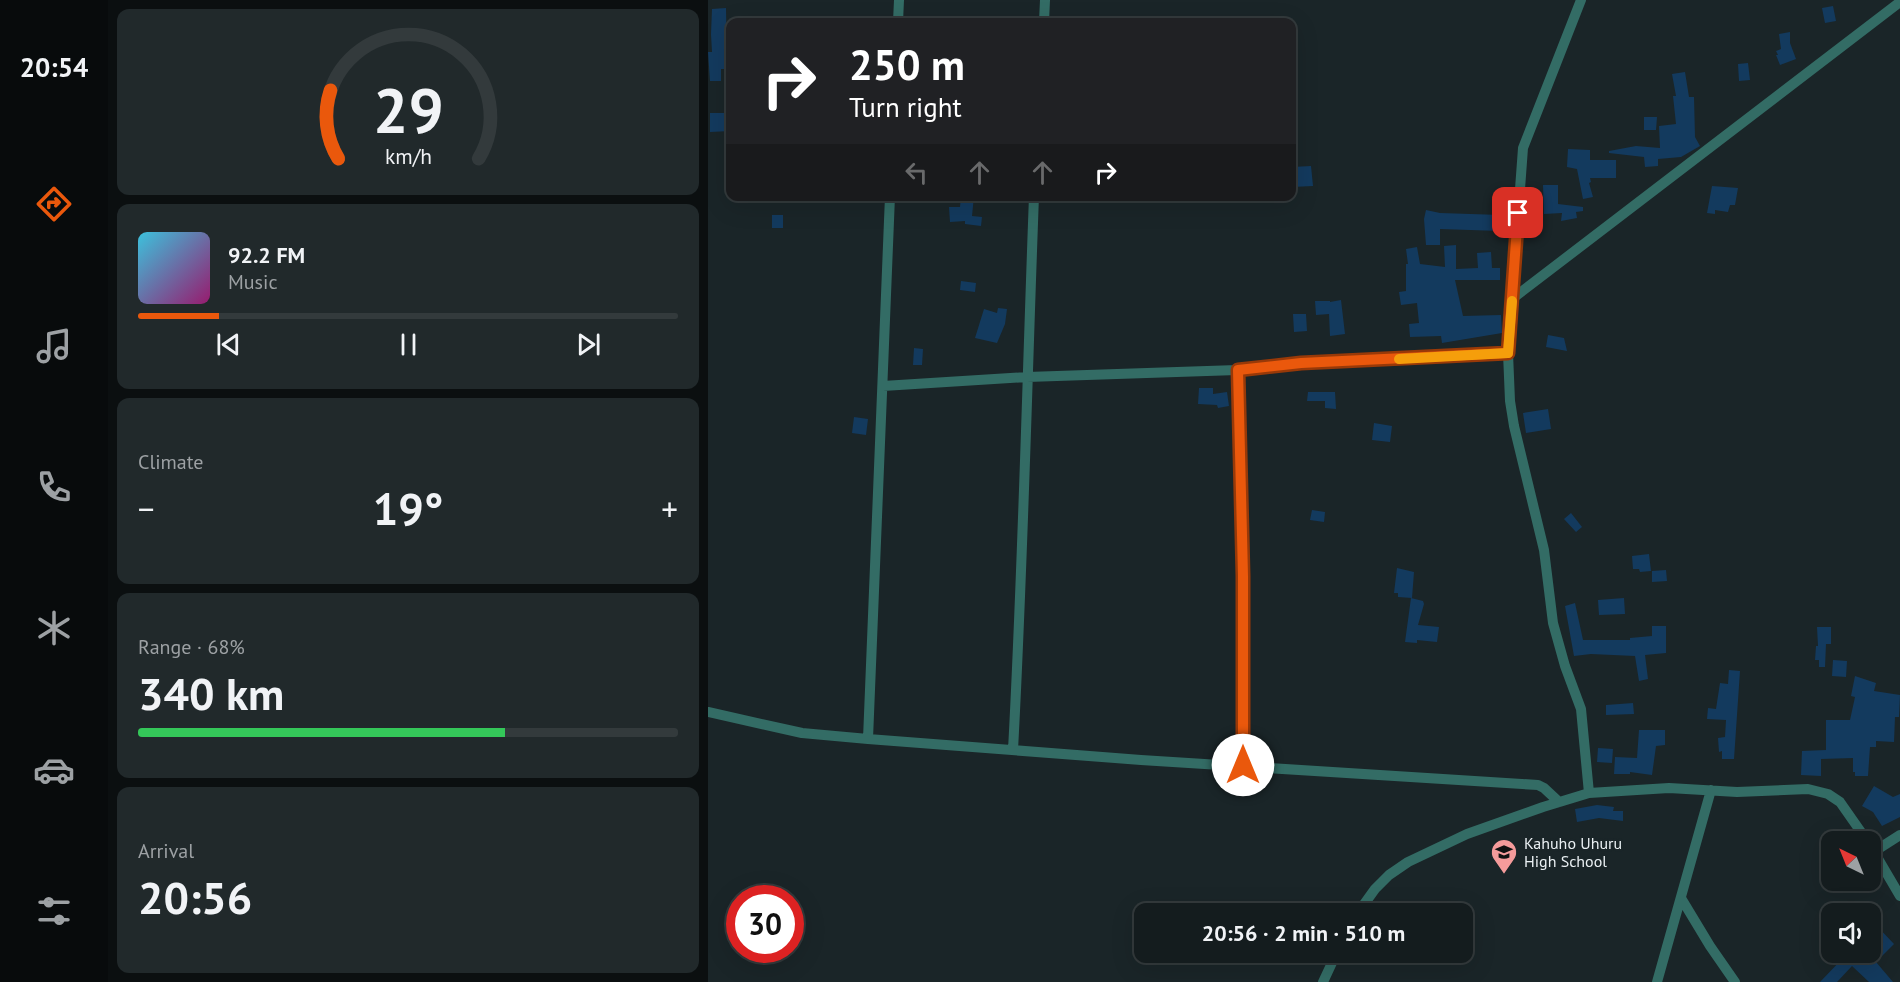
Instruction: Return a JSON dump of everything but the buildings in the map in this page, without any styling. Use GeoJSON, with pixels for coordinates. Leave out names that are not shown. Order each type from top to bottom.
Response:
{"type":"FeatureCollection","features":[{"type":"Feature","properties":{"kind":"street"},"geometry":{"type":"LineString","coordinates":[[898,0],[898,18]]}},
{"type":"Feature","properties":{"kind":"street"},"geometry":{"type":"LineString","coordinates":[[1044,18],[1045,0]]}},
{"type":"Feature","properties":{"kind":"street"},"geometry":{"type":"LineString","coordinates":[[1581,0],[1522,148],[1508,353],[1510,401],[1514,426],[1544,550],[1553,623],[1565,666],[1581,709],[1589,793]]}},
{"type":"Feature","properties":{"kind":"street"},"geometry":{"type":"LineString","coordinates":[[1512,299],[1900,2]]}},
{"type":"Feature","properties":{"kind":"street"},"geometry":{"type":"LineString","coordinates":[[868,739],[890,201]]}},
{"type":"Feature","properties":{"kind":"street"},"geometry":{"type":"LineString","coordinates":[[1013,750],[1020,628],[1034,201]]}},
{"type":"Feature","properties":{"kind":"street"},"geometry":{"type":"LineString","coordinates":[[882,386],[1027,376],[1238,370],[1301,363],[1508,353]]}},
{"type":"Feature","properties":{"kind":"street"},"geometry":{"type":"LineString","coordinates":[[1238,370],[1243,576],[1243,765]]}},
{"type":"Feature","properties":{"kind":"street"},"geometry":{"type":"LineString","coordinates":[[708,712],[802,733],[868,739],[1538,785],[1552,794],[1559,802]]}},
{"type":"Feature","properties":{"kind":"street"},"geometry":{"type":"LineString","coordinates":[[1365,903],[1375,889],[1408,862],[1467,834],[1589,793],[1669,788],[1737,792],[1808,789],[1828,794],[1840,802],[1860,831]]}},
{"type":"Feature","properties":{"kind":"street"},"geometry":{"type":"LineString","coordinates":[[1657,982],[1711,790]]}},
{"type":"Feature","properties":{"kind":"street"},"geometry":{"type":"LineString","coordinates":[[1881,842],[1900,835]]}},
{"type":"Feature","properties":{"kind":"street"},"geometry":{"type":"LineString","coordinates":[[1881,863],[1900,896]]}},
{"type":"Feature","properties":{"kind":"street"},"geometry":{"type":"LineString","coordinates":[[1681,898],[1735,982]]}},
{"type":"Feature","properties":{"kind":"street"},"geometry":{"type":"LineString","coordinates":[[1323,982],[1332,963]]}},
{"type":"Feature","properties":{"kind":"slow traffic"},"geometry":{"type":"LineString","coordinates":[[1399,359],[1508,353],[1512,301]]}},
{"type":"Feature","properties":{"kind":"place","name":"Kahuho Uhuru High School"},"geometry":{"type":"Point","coordinates":[1504,875]}},
{"type":"Feature","properties":{"kind":"route"},"geometry":{"type":"LineString","coordinates":[[1243,765],[1243,576],[1238,370],[1301,363],[1508,353],[1518,213]]}}]}
